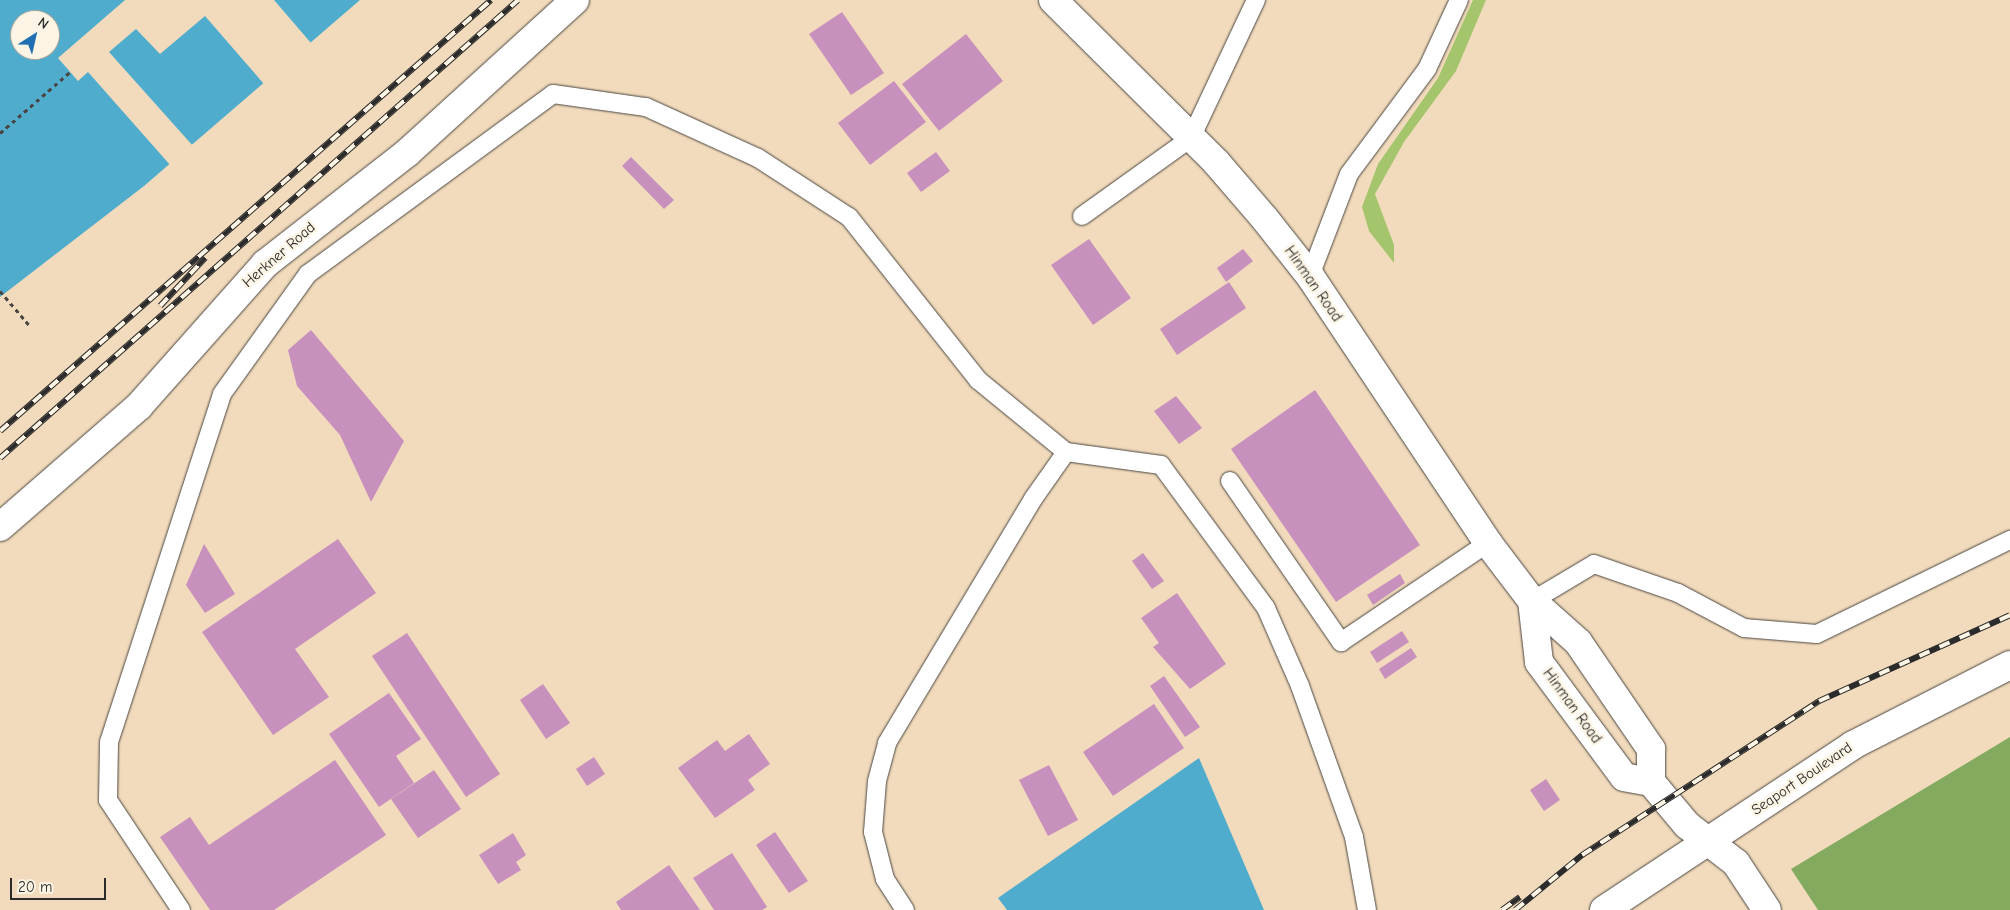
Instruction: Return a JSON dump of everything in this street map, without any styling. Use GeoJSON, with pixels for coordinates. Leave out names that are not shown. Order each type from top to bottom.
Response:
{"type":"FeatureCollection","features":[{"type":"Feature","properties":{"kind":"street","name":"Herkner Road"},"geometry":{"type":"LineString","coordinates":[[0,527],[139,406],[265,264],[408,153],[575,0]]}},
{"type":"Feature","properties":{"kind":"street","name":"Hinman Road"},"geometry":{"type":"LineString","coordinates":[[1053,0],[1191,138],[1265,219],[1310,276],[1488,543],[1532,600],[1578,642],[1651,749],[1651,782],[1624,777],[1539,662],[1532,600]]}},
{"type":"Feature","properties":{"kind":"street","name":"Seaport Boulevard"},"geometry":{"type":"LineString","coordinates":[[1604,910],[1853,745],[2010,665]]}},
{"type":"Feature","properties":{"kind":"street"},"geometry":{"type":"LineString","coordinates":[[1651,782],[1687,825],[1712,840],[1736,863],[1767,910]]}},
{"type":"Feature","properties":{"kind":"lane"},"geometry":{"type":"LineString","coordinates":[[1082,216],[1191,138],[1256,0]]}},
{"type":"Feature","properties":{"kind":"lane"},"geometry":{"type":"LineString","coordinates":[[1310,276],[1349,174],[1428,70],[1459,0]]}},
{"type":"Feature","properties":{"kind":"lane"},"geometry":{"type":"LineString","coordinates":[[181,910],[108,800],[109,742],[222,394],[308,274],[554,94],[646,107],[758,158],[849,217],[978,380],[1066,452],[1161,465],[1266,608],[1300,686],[1354,837],[1367,910]]}},
{"type":"Feature","properties":{"kind":"lane"},"geometry":{"type":"LineString","coordinates":[[905,910],[885,879],[873,832],[877,781],[887,743],[1032,499],[1066,452]]}},
{"type":"Feature","properties":{"kind":"lane"},"geometry":{"type":"LineString","coordinates":[[1230,481],[1341,642],[1488,543]]}},
{"type":"Feature","properties":{"kind":"lane"},"geometry":{"type":"LineString","coordinates":[[1532,600],[1594,564],[1678,593],[1744,628],[1817,634],[2010,540]]}},
{"type":"Feature","properties":{"kind":"path"},"geometry":{"type":"LineString","coordinates":[[0,133],[70,72]]}},
{"type":"Feature","properties":{"kind":"path"},"geometry":{"type":"LineString","coordinates":[[0,292],[30,326]]}},
{"type":"Feature","properties":{"kind":"green space"},"geometry":{"type":"Polygon","coordinates":[[[1473,0],[1486,0],[1456,71],[1404,142],[1375,194],[1394,245],[1394,263],[1369,231],[1362,207],[1378,164],[1438,78],[1473,0]]]}},
{"type":"Feature","properties":{"kind":"green space"},"geometry":{"type":"Polygon","coordinates":[[[2010,737],[2010,910],[1818,910],[1791,869],[2010,737]]]}},
{"type":"Feature","properties":{"kind":"water"},"geometry":{"type":"Polygon","coordinates":[[[0,0],[360,0],[144,186],[0,297],[0,0]]]}},
{"type":"Feature","properties":{"kind":"water"},"geometry":{"type":"Polygon","coordinates":[[[1199,758],[1264,910],[1007,910],[998,898],[1199,758]]]}},
{"type":"Feature","properties":{"kind":"pier"},"geometry":{"type":"Polygon","coordinates":[[[125,0],[274,0],[311,43],[264,84],[205,16],[160,54],[136,29],[109,52],[193,146],[171,166],[88,72],[78,81],[60,60],[60,56],[125,0]]]}},
{"type":"Feature","properties":{"kind":"building"},"geometry":{"type":"Polygon","coordinates":[[[842,12],[884,73],[851,95],[809,34],[842,12]]]}},
{"type":"Feature","properties":{"kind":"building"},"geometry":{"type":"Polygon","coordinates":[[[966,34],[1003,81],[939,131],[902,84],[966,34]]]}},
{"type":"Feature","properties":{"kind":"building"},"geometry":{"type":"Polygon","coordinates":[[[894,81],[926,122],[870,165],[838,123],[894,81]]]}},
{"type":"Feature","properties":{"kind":"building"},"geometry":{"type":"Polygon","coordinates":[[[936,152],[950,171],[921,192],[907,173],[936,152]]]}},
{"type":"Feature","properties":{"kind":"building"},"geometry":{"type":"Polygon","coordinates":[[[631,157],[674,200],[664,209],[622,166],[631,157]]]}},
{"type":"Feature","properties":{"kind":"building"},"geometry":{"type":"Polygon","coordinates":[[[1089,239],[1131,298],[1093,325],[1051,265],[1089,239]]]}},
{"type":"Feature","properties":{"kind":"building"},"geometry":{"type":"Polygon","coordinates":[[[1243,249],[1253,261],[1226,282],[1217,268],[1243,249]]]}},
{"type":"Feature","properties":{"kind":"building"},"geometry":{"type":"Polygon","coordinates":[[[1229,282],[1246,308],[1177,355],[1160,329],[1229,282]]]}},
{"type":"Feature","properties":{"kind":"building"},"geometry":{"type":"Polygon","coordinates":[[[311,330],[404,441],[371,502],[340,435],[297,386],[288,350],[311,330]]]}},
{"type":"Feature","properties":{"kind":"building"},"geometry":{"type":"Polygon","coordinates":[[[1315,390],[1420,545],[1336,602],[1231,449],[1315,390]]]}},
{"type":"Feature","properties":{"kind":"building"},"geometry":{"type":"Polygon","coordinates":[[[1176,396],[1202,428],[1179,444],[1154,411],[1176,396]]]}},
{"type":"Feature","properties":{"kind":"building"},"geometry":{"type":"Polygon","coordinates":[[[338,539],[376,593],[295,649],[329,697],[273,735],[202,632],[338,539]]]}},
{"type":"Feature","properties":{"kind":"building"},"geometry":{"type":"Polygon","coordinates":[[[204,544],[235,594],[205,613],[186,585],[204,544]]]}},
{"type":"Feature","properties":{"kind":"building"},"geometry":{"type":"Polygon","coordinates":[[[1143,553],[1164,581],[1152,589],[1132,561],[1143,553]]]}},
{"type":"Feature","properties":{"kind":"building"},"geometry":{"type":"Polygon","coordinates":[[[1400,574],[1405,583],[1373,605],[1367,595],[1400,574]]]}},
{"type":"Feature","properties":{"kind":"building"},"geometry":{"type":"Polygon","coordinates":[[[1177,593],[1226,664],[1190,689],[1153,647],[1159,643],[1141,618],[1177,593]]]}},
{"type":"Feature","properties":{"kind":"building"},"geometry":{"type":"Polygon","coordinates":[[[1402,631],[1409,642],[1377,663],[1370,652],[1402,631]]]}},
{"type":"Feature","properties":{"kind":"building"},"geometry":{"type":"Polygon","coordinates":[[[407,633],[500,774],[466,797],[372,656],[407,633]]]}},
{"type":"Feature","properties":{"kind":"building"},"geometry":{"type":"Polygon","coordinates":[[[1411,648],[1417,657],[1385,679],[1379,669],[1411,648]]]}},
{"type":"Feature","properties":{"kind":"building"},"geometry":{"type":"Polygon","coordinates":[[[1164,676],[1200,727],[1185,737],[1150,686],[1164,676]]]}},
{"type":"Feature","properties":{"kind":"building"},"geometry":{"type":"Polygon","coordinates":[[[543,684],[570,723],[546,739],[520,700],[543,684]]]}},
{"type":"Feature","properties":{"kind":"building"},"geometry":{"type":"Polygon","coordinates":[[[389,693],[421,739],[396,756],[414,783],[379,807],[329,734],[389,693]]]}},
{"type":"Feature","properties":{"kind":"building"},"geometry":{"type":"Polygon","coordinates":[[[1154,704],[1184,748],[1113,796],[1083,752],[1154,704]]]}},
{"type":"Feature","properties":{"kind":"building"},"geometry":{"type":"Polygon","coordinates":[[[749,734],[770,764],[748,780],[755,790],[715,818],[678,768],[717,740],[725,751],[749,734]]]}},
{"type":"Feature","properties":{"kind":"building"},"geometry":{"type":"Polygon","coordinates":[[[594,757],[605,774],[587,786],[576,769],[594,757]]]}},
{"type":"Feature","properties":{"kind":"building"},"geometry":{"type":"Polygon","coordinates":[[[335,760],[386,835],[274,910],[210,910],[160,837],[190,817],[209,845],[335,760]]]}},
{"type":"Feature","properties":{"kind":"building"},"geometry":{"type":"Polygon","coordinates":[[[1049,765],[1078,820],[1048,836],[1019,780],[1049,765]]]}},
{"type":"Feature","properties":{"kind":"building"},"geometry":{"type":"Polygon","coordinates":[[[434,770],[461,809],[418,838],[391,799],[434,770]]]}},
{"type":"Feature","properties":{"kind":"building"},"geometry":{"type":"Polygon","coordinates":[[[1546,779],[1560,800],[1544,811],[1530,790],[1546,779]]]}},
{"type":"Feature","properties":{"kind":"building"},"geometry":{"type":"Polygon","coordinates":[[[775,832],[808,881],[789,893],[756,845],[775,832]]]}},
{"type":"Feature","properties":{"kind":"building"},"geometry":{"type":"Polygon","coordinates":[[[513,833],[526,855],[516,862],[521,870],[498,884],[479,855],[513,833]]]}},
{"type":"Feature","properties":{"kind":"building"},"geometry":{"type":"Polygon","coordinates":[[[732,853],[767,907],[762,910],[714,910],[693,878],[732,853]]]}},
{"type":"Feature","properties":{"kind":"building"},"geometry":{"type":"Polygon","coordinates":[[[669,865],[700,910],[621,910],[616,902],[669,865]]]}},
{"type":"Feature","properties":{"kind":"railway"},"geometry":{"type":"LineString","coordinates":[[0,431],[491,0]]}},
{"type":"Feature","properties":{"kind":"railway"},"geometry":{"type":"LineString","coordinates":[[0,458],[518,0]]}},
{"type":"Feature","properties":{"kind":"railway"},"geometry":{"type":"LineString","coordinates":[[160,306],[205,258]]}},
{"type":"Feature","properties":{"kind":"railway"},"geometry":{"type":"LineString","coordinates":[[1515,910],[1582,855],[1819,701],[2010,615]]}},
{"type":"Feature","properties":{"kind":"railway"},"geometry":{"type":"LineString","coordinates":[[1502,910],[1520,897]]}}]}
